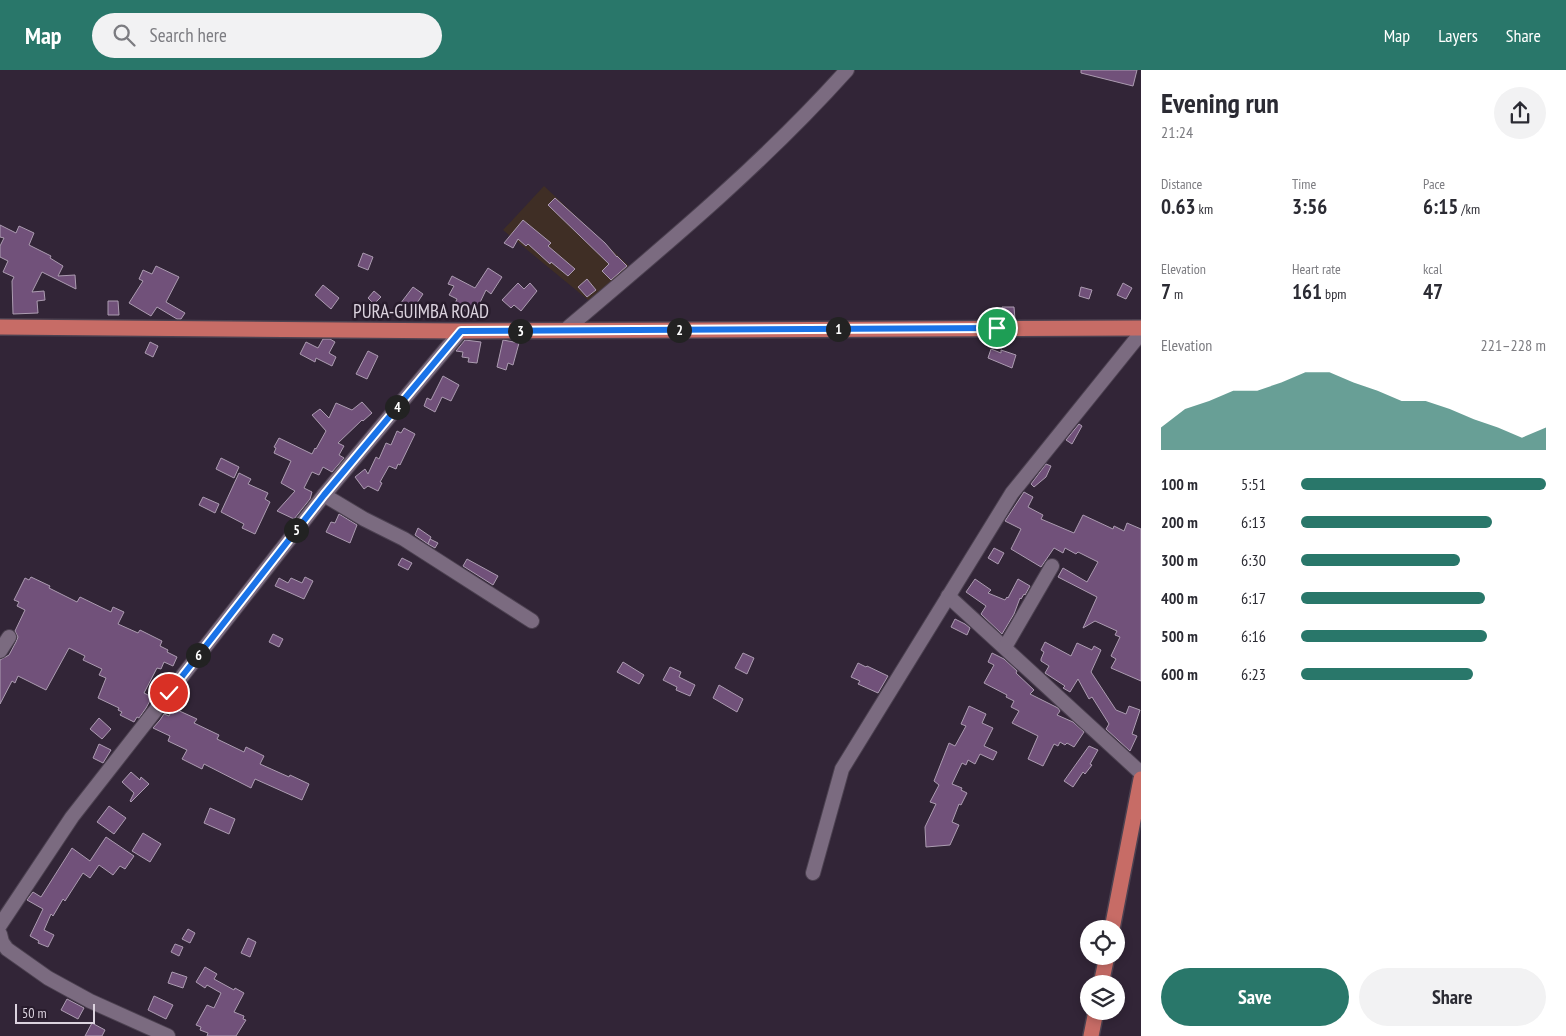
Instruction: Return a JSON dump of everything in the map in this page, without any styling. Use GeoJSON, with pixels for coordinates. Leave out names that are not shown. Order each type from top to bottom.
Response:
{"type":"FeatureCollection","features":[{"type":"Feature","properties":{"kind":"main road","name":"PURA-GUIMBA ROAD"},"geometry":{"type":"LineString","coordinates":[[0,327],[461,331],[1141,328]]}},
{"type":"Feature","properties":{"kind":"main road"},"geometry":{"type":"LineString","coordinates":[[1114,920],[1141,779]]}},
{"type":"Feature","properties":{"kind":"main road"},"geometry":{"type":"LineString","coordinates":[[1091,1036],[1094,1020]]}},
{"type":"Feature","properties":{"kind":"street"},"geometry":{"type":"LineString","coordinates":[[564,331],[698,218],[817,104],[847,70]]}},
{"type":"Feature","properties":{"kind":"street"},"geometry":{"type":"LineString","coordinates":[[0,925],[72,817],[324,495],[461,331]]}},
{"type":"Feature","properties":{"kind":"street"},"geometry":{"type":"LineString","coordinates":[[813,873],[842,769],[1012,493],[1141,332]]}},
{"type":"Feature","properties":{"kind":"street"},"geometry":{"type":"LineString","coordinates":[[324,495],[364,519],[404,539],[532,620]]}},
{"type":"Feature","properties":{"kind":"street"},"geometry":{"type":"LineString","coordinates":[[1005,647],[1052,566]]}},
{"type":"Feature","properties":{"kind":"street"},"geometry":{"type":"LineString","coordinates":[[948,596],[1141,773]]}},
{"type":"Feature","properties":{"kind":"street"},"geometry":{"type":"LineString","coordinates":[[0,651],[9,637]]}},
{"type":"Feature","properties":{"kind":"street"},"geometry":{"type":"LineString","coordinates":[[0,934],[2,942],[7,949],[48,978],[90,1001],[168,1036]]}},
{"type":"Feature","properties":{"kind":"shaded area"},"geometry":{"type":"Polygon","coordinates":[[[544,186],[631,268],[593,304],[503,230],[544,186]]]}},
{"type":"Feature","properties":{"kind":"building"},"geometry":{"type":"Polygon","coordinates":[[[1081,70],[1137,70],[1133,86],[1081,73],[1081,70]]]}},
{"type":"Feature","properties":{"kind":"building"},"geometry":{"type":"Polygon","coordinates":[[[555,198],[605,243],[627,266],[611,280],[602,271],[609,264],[548,205],[555,198]]]}},
{"type":"Feature","properties":{"kind":"building"},"geometry":{"type":"Polygon","coordinates":[[[523,220],[551,243],[548,246],[575,269],[568,276],[551,262],[550,264],[528,244],[526,246],[518,239],[513,248],[504,243],[523,220]]]}},
{"type":"Feature","properties":{"kind":"building"},"geometry":{"type":"Polygon","coordinates":[[[0,225],[16,233],[19,226],[34,233],[29,245],[51,256],[50,258],[63,266],[58,276],[75,275],[76,289],[42,272],[32,292],[44,291],[45,300],[37,301],[38,313],[13,314],[12,281],[14,277],[3,272],[8,261],[0,257],[0,246],[4,238],[0,237],[0,225]]]}},
{"type":"Feature","properties":{"kind":"building"},"geometry":{"type":"Polygon","coordinates":[[[363,253],[373,257],[368,270],[358,266],[363,253]]]}},
{"type":"Feature","properties":{"kind":"building"},"geometry":{"type":"Polygon","coordinates":[[[156,266],[179,277],[166,302],[185,313],[181,319],[177,319],[157,307],[151,316],[129,303],[143,281],[139,279],[143,270],[152,274],[156,266]]]}},
{"type":"Feature","properties":{"kind":"building"},"geometry":{"type":"Polygon","coordinates":[[[488,268],[502,277],[491,294],[486,290],[474,315],[454,306],[457,299],[449,295],[454,286],[448,284],[452,276],[475,288],[488,268]]]}},
{"type":"Feature","properties":{"kind":"building"},"geometry":{"type":"Polygon","coordinates":[[[587,279],[596,290],[587,297],[578,287],[587,279]]]}},
{"type":"Feature","properties":{"kind":"building"},"geometry":{"type":"Polygon","coordinates":[[[518,283],[524,289],[530,283],[537,291],[521,311],[514,305],[511,308],[502,300],[518,283]]]}},
{"type":"Feature","properties":{"kind":"building"},"geometry":{"type":"Polygon","coordinates":[[[1123,283],[1132,288],[1126,299],[1117,295],[1123,283]]]}},
{"type":"Feature","properties":{"kind":"building"},"geometry":{"type":"Polygon","coordinates":[[[323,285],[339,298],[331,309],[315,295],[323,285]]]}},
{"type":"Feature","properties":{"kind":"building"},"geometry":{"type":"Polygon","coordinates":[[[413,287],[423,294],[411,312],[400,304],[413,287]]]}},
{"type":"Feature","properties":{"kind":"building"},"geometry":{"type":"Polygon","coordinates":[[[1081,287],[1092,290],[1089,299],[1079,296],[1081,287]]]}},
{"type":"Feature","properties":{"kind":"building"},"geometry":{"type":"Polygon","coordinates":[[[374,291],[381,297],[374,304],[368,298],[374,291]]]}},
{"type":"Feature","properties":{"kind":"building"},"geometry":{"type":"Polygon","coordinates":[[[108,301],[118,301],[119,315],[108,315],[108,301]]]}},
{"type":"Feature","properties":{"kind":"building"},"geometry":{"type":"Polygon","coordinates":[[[1002,307],[1014,307],[1015,319],[1003,319],[1002,307]]]}},
{"type":"Feature","properties":{"kind":"building"},"geometry":{"type":"Polygon","coordinates":[[[323,339],[330,339],[335,342],[329,353],[336,357],[332,366],[316,358],[315,362],[300,354],[306,342],[318,348],[323,339]]]}},
{"type":"Feature","properties":{"kind":"building"},"geometry":{"type":"Polygon","coordinates":[[[465,340],[481,342],[477,363],[468,362],[469,358],[462,357],[463,352],[456,351],[465,340]]]}},
{"type":"Feature","properties":{"kind":"building"},"geometry":{"type":"Polygon","coordinates":[[[503,340],[519,343],[513,365],[508,363],[506,370],[497,367],[503,340]]]}},
{"type":"Feature","properties":{"kind":"building"},"geometry":{"type":"Polygon","coordinates":[[[150,342],[158,346],[153,357],[145,353],[150,342]]]}},
{"type":"Feature","properties":{"kind":"building"},"geometry":{"type":"Polygon","coordinates":[[[991,349],[1001,353],[1001,350],[1016,355],[1012,368],[988,358],[991,349]]]}},
{"type":"Feature","properties":{"kind":"building"},"geometry":{"type":"Polygon","coordinates":[[[368,351],[378,356],[367,379],[356,374],[368,351]]]}},
{"type":"Feature","properties":{"kind":"building"},"geometry":{"type":"Polygon","coordinates":[[[443,376],[459,385],[451,401],[442,397],[435,412],[424,406],[427,398],[431,400],[443,376]]]}},
{"type":"Feature","properties":{"kind":"building"},"geometry":{"type":"Polygon","coordinates":[[[362,402],[372,413],[338,443],[344,446],[339,455],[344,458],[332,472],[323,467],[319,475],[312,472],[304,488],[312,492],[310,499],[294,519],[277,511],[295,491],[281,483],[291,461],[274,453],[276,448],[274,447],[279,438],[312,454],[326,431],[312,415],[320,409],[329,418],[336,403],[352,410],[362,402]]]}},
{"type":"Feature","properties":{"kind":"building"},"geometry":{"type":"Polygon","coordinates":[[[1079,424],[1082,426],[1072,444],[1066,440],[1079,424]]]}},
{"type":"Feature","properties":{"kind":"building"},"geometry":{"type":"Polygon","coordinates":[[[404,428],[415,434],[400,465],[398,464],[396,469],[389,466],[380,482],[382,483],[378,491],[368,486],[364,489],[355,477],[365,469],[368,474],[376,457],[379,459],[386,443],[391,445],[397,431],[401,433],[404,428]]]}},
{"type":"Feature","properties":{"kind":"building"},"geometry":{"type":"Polygon","coordinates":[[[221,458],[239,467],[234,478],[216,469],[221,458]]]}},
{"type":"Feature","properties":{"kind":"building"},"geometry":{"type":"Polygon","coordinates":[[[1046,464],[1051,466],[1046,477],[1034,487],[1031,484],[1046,464]]]}},
{"type":"Feature","properties":{"kind":"building"},"geometry":{"type":"Polygon","coordinates":[[[239,473],[251,479],[248,484],[268,493],[265,499],[270,502],[255,534],[242,528],[244,524],[221,512],[239,473]]]}},
{"type":"Feature","properties":{"kind":"building"},"geometry":{"type":"Polygon","coordinates":[[[1024,492],[1033,497],[1028,507],[1043,515],[1041,519],[1074,533],[1083,515],[1113,529],[1114,526],[1124,531],[1127,523],[1141,529],[1141,681],[1111,668],[1116,659],[1111,656],[1120,637],[1115,635],[1117,631],[1095,621],[1083,628],[1097,597],[1058,577],[1063,568],[1087,582],[1098,562],[1078,552],[1076,554],[1065,548],[1063,553],[1054,548],[1041,567],[1011,549],[1021,529],[1005,521],[1024,492]]]}},
{"type":"Feature","properties":{"kind":"building"},"geometry":{"type":"Polygon","coordinates":[[[203,497],[219,504],[215,513],[199,505],[203,497]]]}},
{"type":"Feature","properties":{"kind":"building"},"geometry":{"type":"Polygon","coordinates":[[[339,514],[357,525],[350,543],[326,532],[331,522],[335,523],[339,514]]]}},
{"type":"Feature","properties":{"kind":"building"},"geometry":{"type":"Polygon","coordinates":[[[418,528],[431,537],[428,544],[415,535],[418,528]]]}},
{"type":"Feature","properties":{"kind":"building"},"geometry":{"type":"Polygon","coordinates":[[[430,539],[438,543],[435,548],[428,544],[430,539]]]}},
{"type":"Feature","properties":{"kind":"building"},"geometry":{"type":"Polygon","coordinates":[[[994,548],[1004,553],[998,564],[988,558],[994,548]]]}},
{"type":"Feature","properties":{"kind":"building"},"geometry":{"type":"Polygon","coordinates":[[[402,558],[412,563],[408,570],[398,565],[402,558]]]}},
{"type":"Feature","properties":{"kind":"building"},"geometry":{"type":"Polygon","coordinates":[[[467,559],[498,576],[493,585],[463,566],[467,559]]]}},
{"type":"Feature","properties":{"kind":"building"},"geometry":{"type":"Polygon","coordinates":[[[31,577],[77,602],[80,597],[111,612],[113,607],[124,612],[118,624],[138,633],[140,630],[162,641],[160,646],[177,657],[173,666],[164,662],[161,669],[157,668],[144,693],[152,697],[139,718],[137,717],[134,722],[120,715],[122,712],[118,710],[119,708],[98,698],[106,678],[99,675],[102,669],[83,660],[85,656],[69,648],[46,690],[18,676],[15,683],[12,681],[0,704],[0,660],[9,655],[16,642],[18,637],[15,631],[25,610],[17,606],[19,602],[14,600],[25,578],[29,580],[31,577]]]}},
{"type":"Feature","properties":{"kind":"building"},"geometry":{"type":"Polygon","coordinates":[[[305,577],[313,581],[304,599],[275,586],[279,578],[288,583],[291,578],[302,583],[305,577]]]}},
{"type":"Feature","properties":{"kind":"building"},"geometry":{"type":"Polygon","coordinates":[[[975,579],[991,590],[988,593],[1005,600],[1018,579],[1030,586],[1025,595],[1020,598],[1014,614],[1002,634],[981,614],[986,606],[966,592],[975,579]]]}},
{"type":"Feature","properties":{"kind":"building"},"geometry":{"type":"Polygon","coordinates":[[[955,619],[970,628],[967,635],[951,627],[955,619]]]}},
{"type":"Feature","properties":{"kind":"building"},"geometry":{"type":"Polygon","coordinates":[[[273,634],[283,639],[279,647],[269,642],[273,634]]]}},
{"type":"Feature","properties":{"kind":"building"},"geometry":{"type":"Polygon","coordinates":[[[1045,642],[1071,656],[1077,643],[1092,650],[1094,646],[1101,650],[1091,672],[1116,710],[1126,714],[1129,706],[1140,710],[1132,734],[1137,736],[1130,751],[1106,729],[1109,724],[1092,697],[1089,699],[1078,679],[1070,692],[1063,688],[1065,686],[1045,673],[1049,666],[1041,661],[1044,652],[1041,650],[1045,642]]]}},
{"type":"Feature","properties":{"kind":"building"},"geometry":{"type":"Polygon","coordinates":[[[743,653],[754,658],[747,674],[735,668],[743,653]]]}},
{"type":"Feature","properties":{"kind":"building"},"geometry":{"type":"Polygon","coordinates":[[[992,653],[1004,659],[1017,671],[1016,673],[1034,690],[1030,694],[1058,708],[1060,711],[1057,715],[1073,722],[1084,732],[1074,747],[1067,743],[1065,745],[1060,742],[1058,746],[1054,744],[1043,766],[1028,759],[1038,736],[1012,723],[1019,711],[1011,707],[1014,701],[1006,697],[1007,695],[984,683],[994,665],[988,662],[992,653]]]}},
{"type":"Feature","properties":{"kind":"building"},"geometry":{"type":"Polygon","coordinates":[[[623,662],[644,675],[639,684],[617,672],[623,662]]]}},
{"type":"Feature","properties":{"kind":"building"},"geometry":{"type":"Polygon","coordinates":[[[858,663],[888,676],[878,693],[858,684],[860,681],[851,677],[858,663]]]}},
{"type":"Feature","properties":{"kind":"building"},"geometry":{"type":"Polygon","coordinates":[[[670,667],[681,672],[679,677],[695,685],[690,696],[676,690],[677,687],[663,680],[670,667]]]}},
{"type":"Feature","properties":{"kind":"building"},"geometry":{"type":"Polygon","coordinates":[[[719,685],[743,699],[737,712],[713,698],[719,685]]]}},
{"type":"Feature","properties":{"kind":"building"},"geometry":{"type":"Polygon","coordinates":[[[969,706],[986,714],[982,723],[993,728],[984,746],[997,752],[993,760],[980,754],[975,764],[968,760],[966,765],[962,763],[952,784],[962,788],[961,790],[967,793],[961,805],[959,804],[952,822],[959,825],[950,845],[926,847],[925,827],[936,804],[930,802],[939,785],[934,781],[949,743],[955,746],[966,726],[961,724],[969,706]]]}},
{"type":"Feature","properties":{"kind":"building"},"geometry":{"type":"Polygon","coordinates":[[[173,708],[197,719],[194,723],[219,735],[217,739],[244,752],[246,747],[264,756],[260,764],[309,784],[302,800],[255,779],[251,788],[204,764],[202,769],[182,759],[187,750],[168,741],[170,736],[153,728],[164,714],[169,716],[173,708]]]}},
{"type":"Feature","properties":{"kind":"building"},"geometry":{"type":"Polygon","coordinates":[[[99,718],[111,729],[102,739],[90,729],[99,718]]]}},
{"type":"Feature","properties":{"kind":"building"},"geometry":{"type":"Polygon","coordinates":[[[99,744],[111,750],[103,763],[93,758],[99,744]]]}},
{"type":"Feature","properties":{"kind":"building"},"geometry":{"type":"Polygon","coordinates":[[[1089,746],[1098,750],[1090,764],[1092,765],[1085,774],[1083,772],[1073,787],[1064,781],[1089,746]]]}},
{"type":"Feature","properties":{"kind":"building"},"geometry":{"type":"Polygon","coordinates":[[[131,772],[140,780],[141,777],[149,784],[131,802],[134,793],[122,782],[131,772]]]}},
{"type":"Feature","properties":{"kind":"building"},"geometry":{"type":"Polygon","coordinates":[[[109,806],[126,818],[114,834],[97,822],[109,806]]]}},
{"type":"Feature","properties":{"kind":"building"},"geometry":{"type":"Polygon","coordinates":[[[210,808],[235,819],[229,834],[204,823],[210,808]]]}},
{"type":"Feature","properties":{"kind":"building"},"geometry":{"type":"Polygon","coordinates":[[[143,833],[161,844],[150,862],[132,851],[143,833]]]}},
{"type":"Feature","properties":{"kind":"building"},"geometry":{"type":"Polygon","coordinates":[[[106,837],[134,856],[125,869],[120,866],[113,875],[99,865],[90,878],[83,873],[65,901],[63,899],[53,916],[51,914],[44,930],[54,935],[48,947],[38,943],[39,941],[30,936],[43,909],[27,900],[33,892],[41,897],[72,848],[90,861],[106,837]]]}},
{"type":"Feature","properties":{"kind":"building"},"geometry":{"type":"Polygon","coordinates":[[[188,929],[195,933],[190,943],[182,939],[188,929]]]}},
{"type":"Feature","properties":{"kind":"building"},"geometry":{"type":"Polygon","coordinates":[[[248,938],[256,942],[250,957],[241,953],[248,938]]]}},
{"type":"Feature","properties":{"kind":"building"},"geometry":{"type":"Polygon","coordinates":[[[175,944],[183,947],[179,956],[171,952],[175,944]]]}},
{"type":"Feature","properties":{"kind":"building"},"geometry":{"type":"Polygon","coordinates":[[[205,967],[217,974],[214,979],[234,990],[235,988],[244,993],[234,1012],[244,1016],[243,1019],[246,1020],[236,1036],[207,1036],[208,1033],[200,1030],[201,1027],[196,1025],[207,1005],[214,1008],[221,993],[207,985],[205,988],[196,982],[205,967]]]}},
{"type":"Feature","properties":{"kind":"building"},"geometry":{"type":"Polygon","coordinates":[[[172,972],[187,977],[183,988],[168,983],[172,972]]]}},
{"type":"Feature","properties":{"kind":"building"},"geometry":{"type":"Polygon","coordinates":[[[154,996],[173,1005],[166,1019],[148,1010],[154,996]]]}},
{"type":"Feature","properties":{"kind":"building"},"geometry":{"type":"Polygon","coordinates":[[[67,999],[84,1008],[78,1019],[61,1010],[67,999]]]}},
{"type":"Feature","properties":{"kind":"building"},"geometry":{"type":"Polygon","coordinates":[[[92,1023],[105,1030],[102,1036],[85,1036],[92,1023]]]}},
{"type":"Feature","properties":{"kind":"route"},"geometry":{"type":"LineString","coordinates":[[169,693],[324,495],[461,331],[997,328]]}}]}
